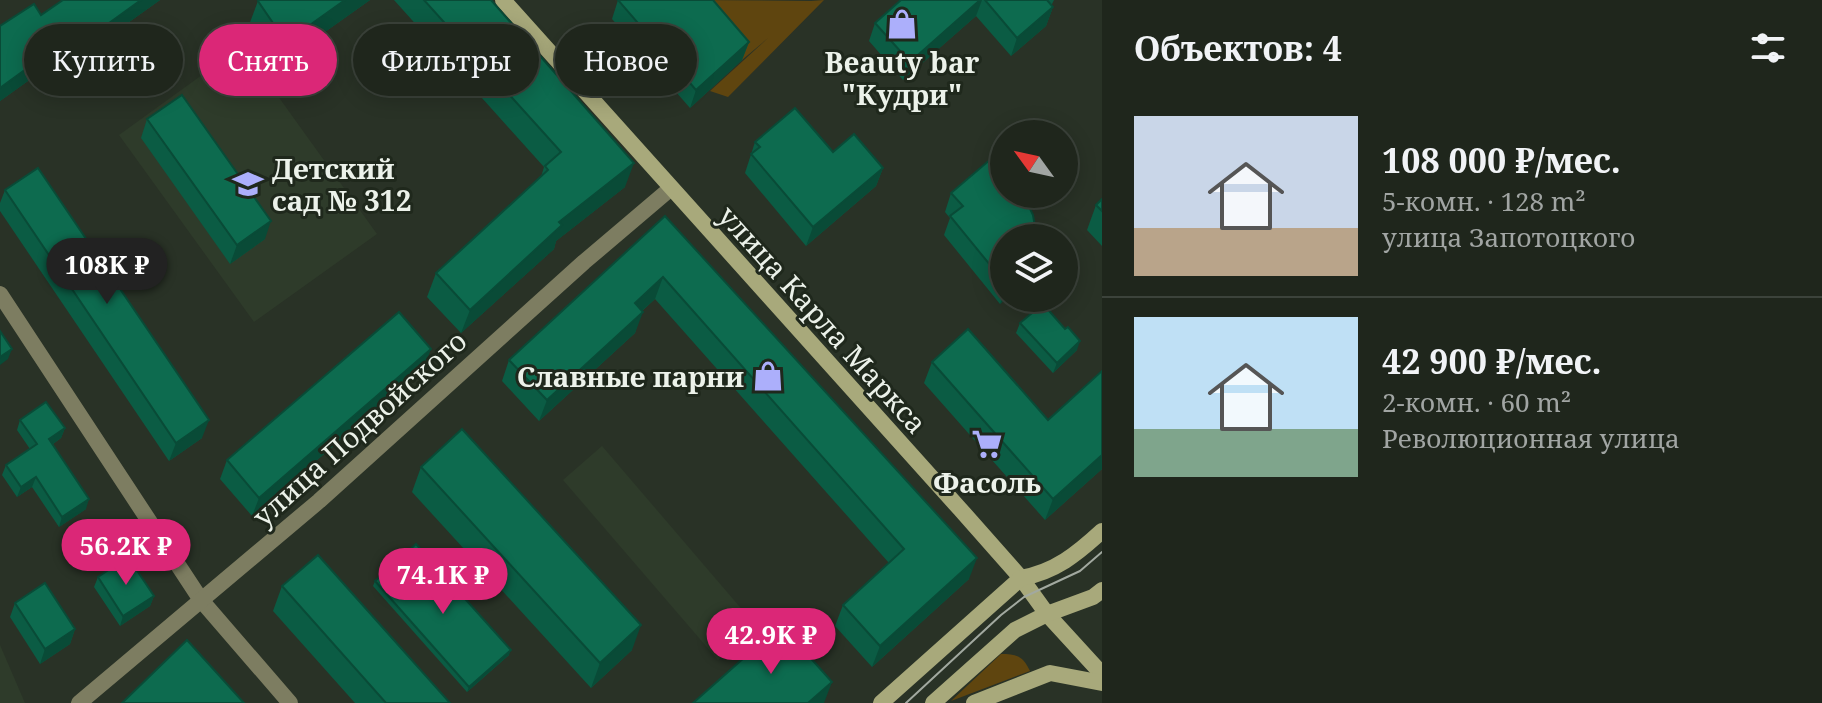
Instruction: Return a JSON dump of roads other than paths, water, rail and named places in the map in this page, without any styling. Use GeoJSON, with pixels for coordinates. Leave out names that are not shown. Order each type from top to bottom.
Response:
{"type":"FeatureCollection","features":[{"type":"Feature","properties":{"kind":"street","name":"улица Карла Маркса"},"geometry":{"type":"LineString","coordinates":[[503,0],[1021,578],[1047,614],[1102,674]]}},
{"type":"Feature","properties":{"kind":"street","name":"улица Подвойского"},"geometry":{"type":"LineString","coordinates":[[79,703],[319,501],[584,262],[670,189]]}},
{"type":"Feature","properties":{"kind":"street"},"geometry":{"type":"LineString","coordinates":[[0,294],[201,600],[290,703]]}},
{"type":"Feature","properties":{"kind":"street"},"geometry":{"type":"LineString","coordinates":[[881,703],[1021,578],[1042,574],[1071,559],[1102,531]]}},
{"type":"Feature","properties":{"kind":"street"},"geometry":{"type":"LineString","coordinates":[[933,703],[1015,630],[1093,597],[1102,590]]}},
{"type":"Feature","properties":{"kind":"street"},"geometry":{"type":"LineString","coordinates":[[974,703],[1050,673],[1102,683]]}},
{"type":"Feature","properties":{"kind":"tram line"},"geometry":{"type":"LineString","coordinates":[[906,703],[1024,597],[1080,571],[1102,552]]}},
{"type":"Feature","properties":{"kind":"place","name":"Beauty bar \"Кудри\""},"geometry":{"type":"Point","coordinates":[902,24]}},
{"type":"Feature","properties":{"kind":"place","name":"Детский сад № 312"},"geometry":{"type":"Point","coordinates":[248,184]}},
{"type":"Feature","properties":{"kind":"place","name":"Славные парни"},"geometry":{"type":"Point","coordinates":[768,376]}},
{"type":"Feature","properties":{"kind":"place","name":"Фасоль"},"geometry":{"type":"Point","coordinates":[987,444]}}]}
